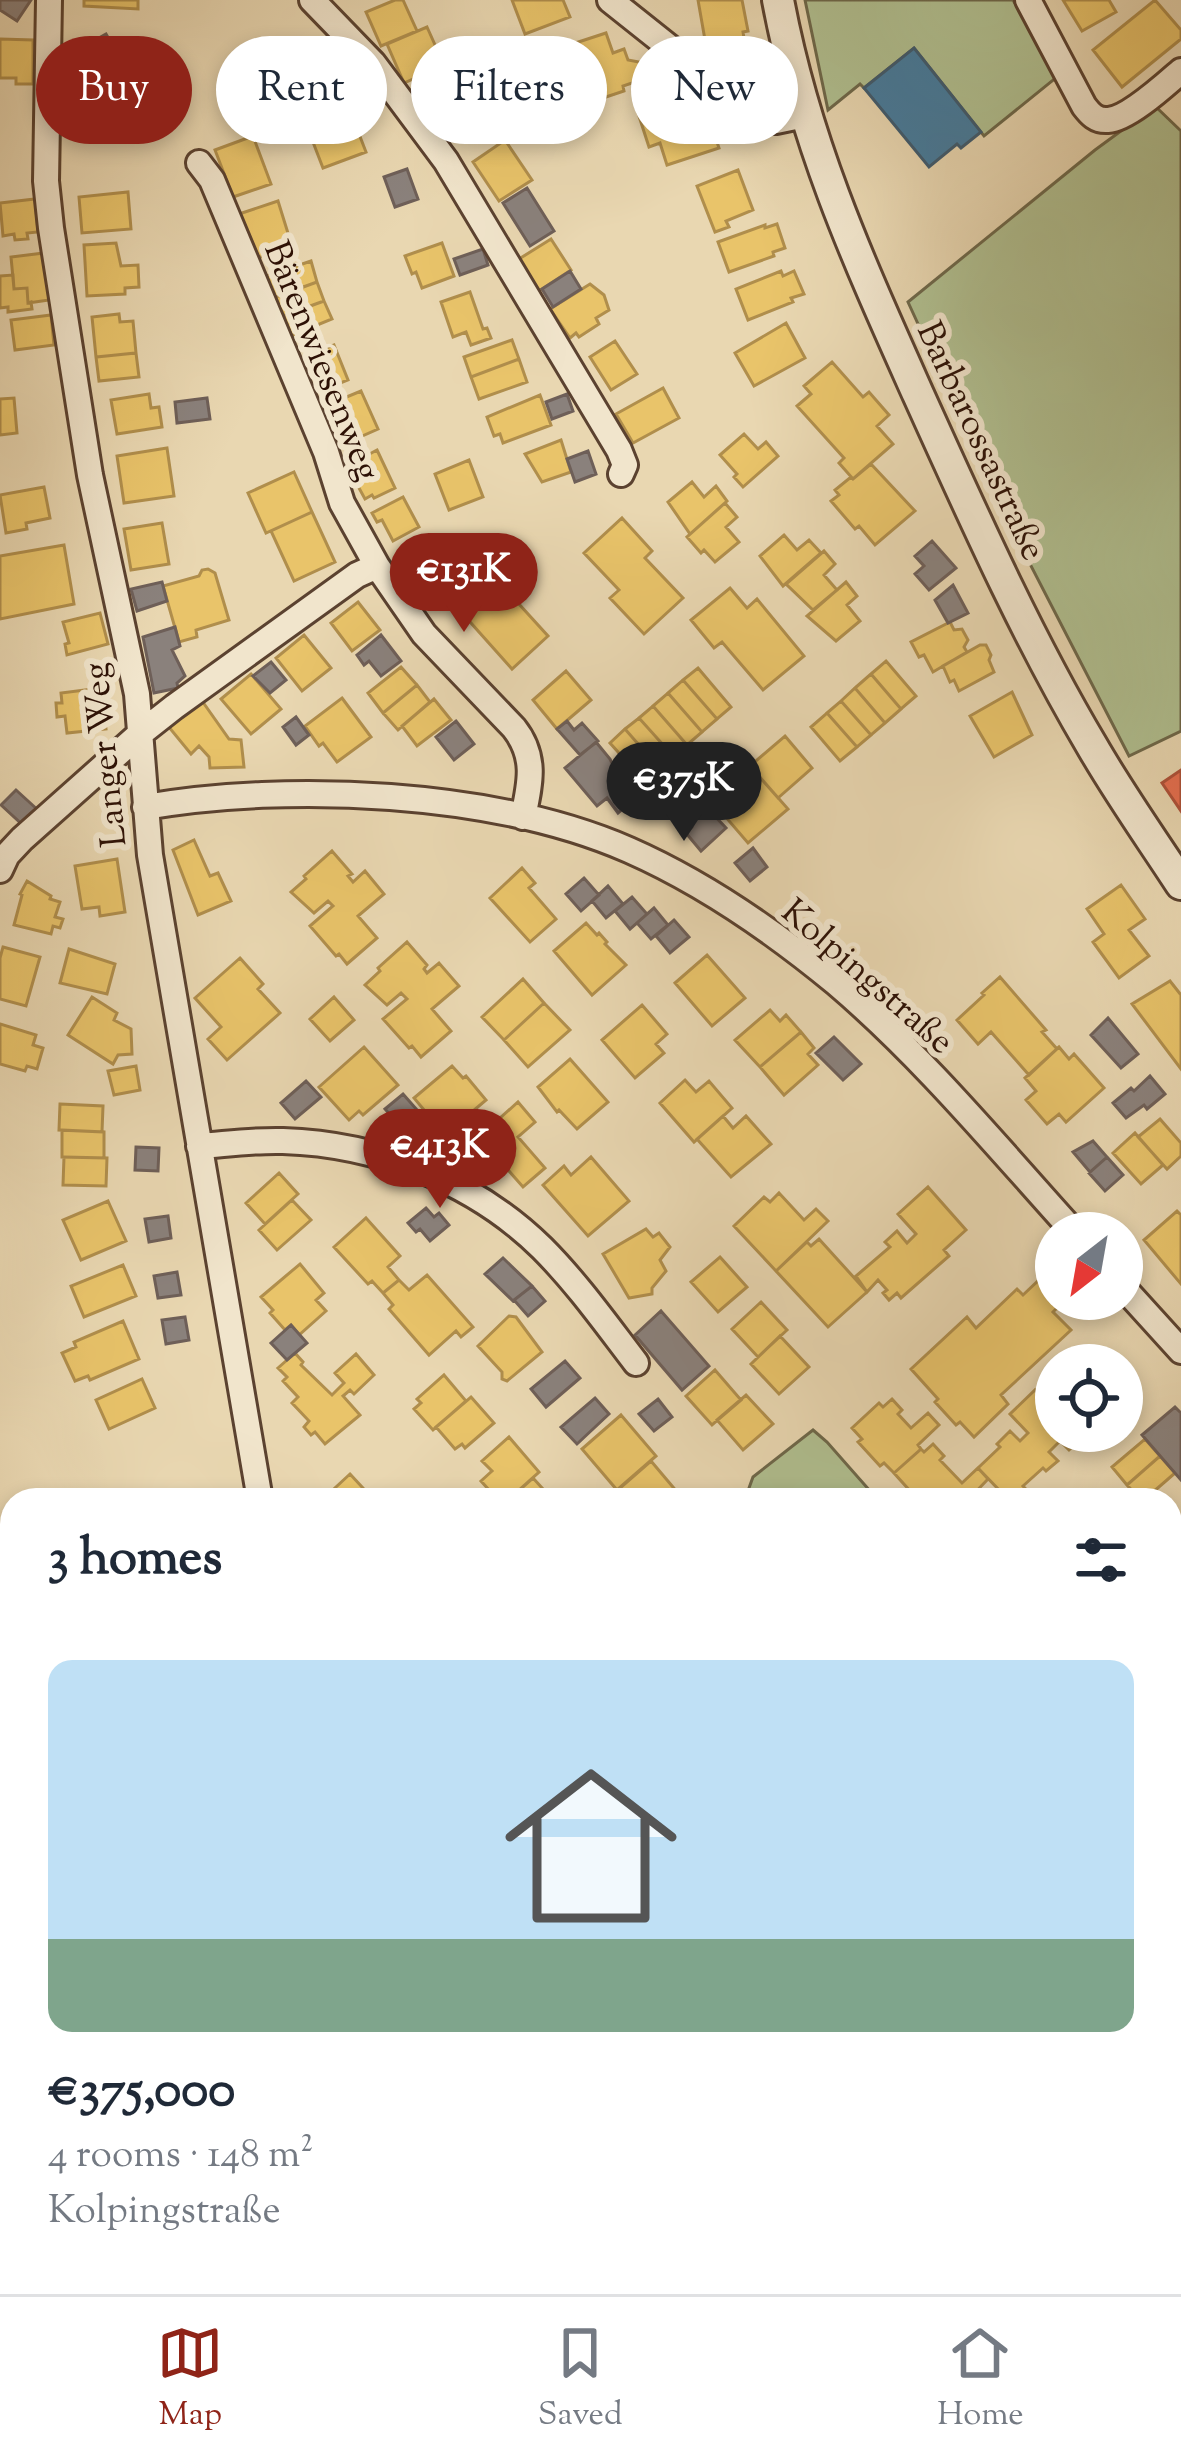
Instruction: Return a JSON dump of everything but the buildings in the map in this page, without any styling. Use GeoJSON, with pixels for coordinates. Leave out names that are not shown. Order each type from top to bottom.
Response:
{"type":"FeatureCollection","features":[{"type":"Feature","properties":{"kind":"street","name":"Langer Weg"},"geometry":{"type":"LineString","coordinates":[[49,0],[46,181],[51,228],[90,475],[135,682],[154,878],[258,1488]]}},
{"type":"Feature","properties":{"kind":"street"},"geometry":{"type":"LineString","coordinates":[[312,0],[373,63],[453,172],[619,450],[625,465],[620,474]]}},
{"type":"Feature","properties":{"kind":"street"},"geometry":{"type":"LineString","coordinates":[[610,0],[758,117],[770,121],[805,115]]}},
{"type":"Feature","properties":{"kind":"street","name":"Barbarossastraße"},"geometry":{"type":"LineString","coordinates":[[778,0],[805,115],[861,269],[1015,604],[1092,746],[1181,884]]}},
{"type":"Feature","properties":{"kind":"street"},"geometry":{"type":"LineString","coordinates":[[1028,0],[1084,106],[1095,117],[1113,120],[1181,70]]}},
{"type":"Feature","properties":{"kind":"street","name":"Bärenwiesenweg"},"geometry":{"type":"LineString","coordinates":[[199,163],[212,179],[326,452],[342,503],[377,566],[440,653],[521,737],[531,762],[523,817]]}},
{"type":"Feature","properties":{"kind":"street"},"geometry":{"type":"LineString","coordinates":[[0,870],[22,839],[141,733],[319,601],[377,566]]}},
{"type":"Feature","properties":{"kind":"street","name":"Kolpingstraße"},"geometry":{"type":"LineString","coordinates":[[145,806],[200,799],[338,795],[427,801],[523,817],[592,836],[662,866],[728,904],[802,956],[907,1049],[1056,1212]]}},
{"type":"Feature","properties":{"kind":"street"},"geometry":{"type":"LineString","coordinates":[[199,1146],[266,1141],[323,1145],[393,1160],[452,1183],[501,1213],[541,1246],[636,1363]]}},
{"type":"Feature","properties":{"kind":"street"},"geometry":{"type":"LineString","coordinates":[[1143,1309],[1181,1351]]}},
{"type":"Feature","properties":{"kind":"green space"},"geometry":{"type":"Polygon","coordinates":[[[805,0],[1013,0],[1057,77],[984,136],[914,48],[828,110],[805,0]]]}},
{"type":"Feature","properties":{"kind":"green space"},"geometry":{"type":"Polygon","coordinates":[[[1155,106],[1181,131],[1181,731],[1129,756],[1011,527],[908,302],[1155,106]]]}},
{"type":"Feature","properties":{"kind":"green space"},"geometry":{"type":"Polygon","coordinates":[[[813,1430],[867,1488],[749,1488],[753,1477],[813,1430]]]}}]}
